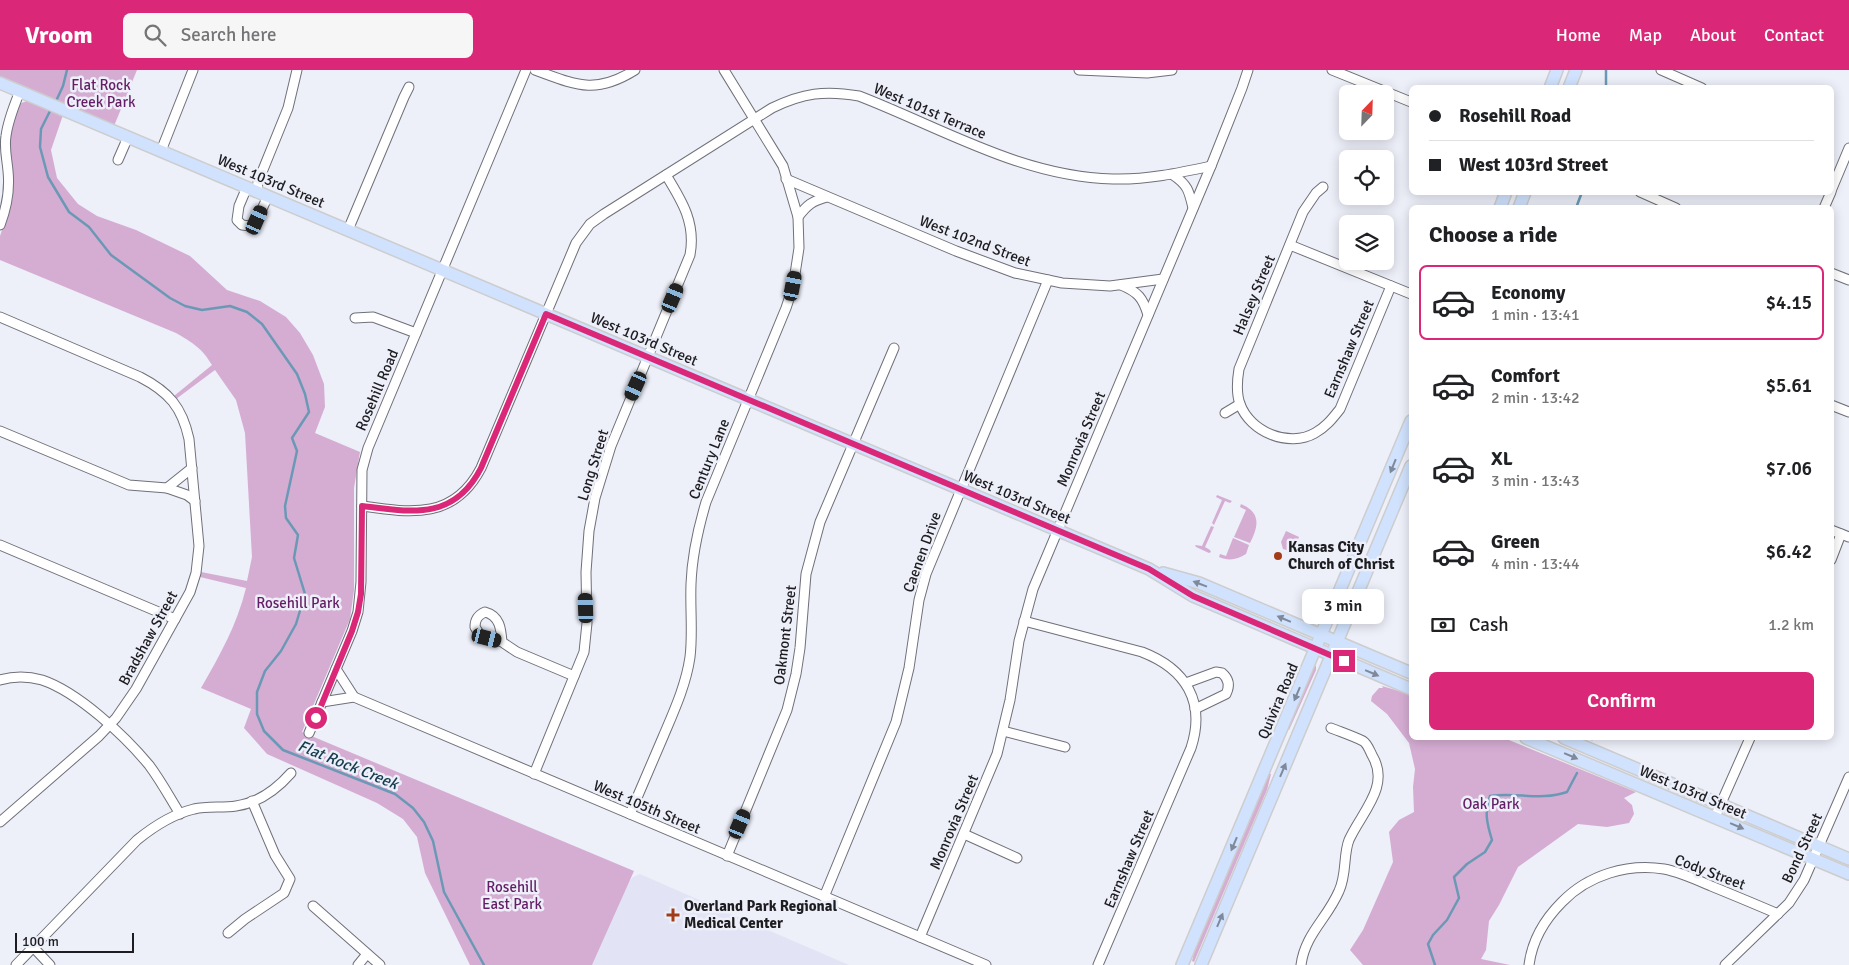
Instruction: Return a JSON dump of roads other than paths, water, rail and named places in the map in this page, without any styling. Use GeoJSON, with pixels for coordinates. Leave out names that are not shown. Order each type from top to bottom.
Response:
{"type":"FeatureCollection","features":[{"type":"Feature","properties":{"kind":"main road"},"geometry":{"type":"LineString","coordinates":[[1551,85],[1557,70]]}},
{"type":"Feature","properties":{"kind":"main road"},"geometry":{"type":"LineString","coordinates":[[1570,85],[1576,70]]}},
{"type":"Feature","properties":{"kind":"main road","name":"West 103rd Street"},"geometry":{"type":"LineString","coordinates":[[0,83],[1149,569],[1198,583],[1409,672]]}},
{"type":"Feature","properties":{"kind":"main road","name":"Quivira Road"},"geometry":{"type":"LineString","coordinates":[[1182,965],[1323,635],[1409,426]]}},
{"type":"Feature","properties":{"kind":"main road"},"geometry":{"type":"LineString","coordinates":[[1201,965],[1409,471]]}},
{"type":"Feature","properties":{"kind":"main road","name":"West 103rd Street"},"geometry":{"type":"LineString","coordinates":[[1149,569],[1193,596],[1409,688]]}},
{"type":"Feature","properties":{"kind":"main road","name":"West 103rd Street"},"geometry":{"type":"LineString","coordinates":[[1531,740],[1849,874]]}},
{"type":"Feature","properties":{"kind":"main road","name":"West 103rd Street"},"geometry":{"type":"LineString","coordinates":[[1569,740],[1849,859]]}},
{"type":"Feature","properties":{"kind":"street"},"geometry":{"type":"LineString","coordinates":[[161,151],[193,70]]}},
{"type":"Feature","properties":{"kind":"street"},"geometry":{"type":"LineString","coordinates":[[257,192],[258,182],[288,108],[297,70]]}},
{"type":"Feature","properties":{"kind":"street","name":"Rosehill Road"},"geometry":{"type":"LineString","coordinates":[[309,733],[352,631],[361,594],[362,470],[368,448],[526,70]]}},
{"type":"Feature","properties":{"kind":"street"},"geometry":{"type":"LineString","coordinates":[[535,70],[572,84],[584,86],[605,84],[618,80],[635,70]]}},
{"type":"Feature","properties":{"kind":"street","name":"Century Lane"},"geometry":{"type":"LineString","coordinates":[[630,814],[679,699],[686,678],[692,631],[692,567],[698,530],[706,502],[786,308],[793,286],[799,248],[798,218],[782,166],[724,70]]}},
{"type":"Feature","properties":{"kind":"street"},"geometry":{"type":"LineString","coordinates":[[1078,70],[1147,73],[1172,70]]}},
{"type":"Feature","properties":{"kind":"street","name":"Monrovia Street"},"geometry":{"type":"LineString","coordinates":[[920,937],[987,780],[1010,700],[1019,641],[1033,589],[1211,166],[1248,70]]}},
{"type":"Feature","properties":{"kind":"street"},"geometry":{"type":"LineString","coordinates":[[1332,70],[1409,101]]}},
{"type":"Feature","properties":{"kind":"street"},"geometry":{"type":"LineString","coordinates":[[1661,70],[1695,85]]}},
{"type":"Feature","properties":{"kind":"street"},"geometry":{"type":"LineString","coordinates":[[348,230],[409,87]]}},
{"type":"Feature","properties":{"kind":"street"},"geometry":{"type":"LineString","coordinates":[[0,225],[9,192],[6,136],[9,121],[20,91]]}},
{"type":"Feature","properties":{"kind":"street","name":"West 101st Terrace"},"geometry":{"type":"LineString","coordinates":[[362,506],[411,512],[432,510],[444,506],[466,492],[476,479],[481,468],[576,243],[590,224],[772,108],[800,96],[820,92],[845,94],[873,102],[1004,157],[1033,167],[1063,174],[1107,179],[1134,179],[1173,175],[1211,166]]}},
{"type":"Feature","properties":{"kind":"street"},"geometry":{"type":"LineString","coordinates":[[118,160],[128,137]]}},
{"type":"Feature","properties":{"kind":"street"},"geometry":{"type":"LineString","coordinates":[[1834,185],[1849,148]]}},
{"type":"Feature","properties":{"kind":"street","name":"Long Street"},"geometry":{"type":"LineString","coordinates":[[534,774],[585,644],[586,572],[589,531],[595,498],[611,446],[692,247],[690,218],[683,202],[666,175]]}},
{"type":"Feature","properties":{"kind":"street"},"geometry":{"type":"LineString","coordinates":[[1173,175],[1185,183],[1193,208]]}},
{"type":"Feature","properties":{"kind":"street","name":"West 102nd Street"},"geometry":{"type":"LineString","coordinates":[[786,180],[992,266],[1014,273],[1048,280],[1110,286],[1163,279]]}},
{"type":"Feature","properties":{"kind":"street","name":"Halsey Street"},"geometry":{"type":"LineString","coordinates":[[1240,404],[1237,383],[1243,357],[1309,202],[1323,187]]}},
{"type":"Feature","properties":{"kind":"street"},"geometry":{"type":"LineString","coordinates":[[1647,195],[1669,205]]}},
{"type":"Feature","properties":{"kind":"street"},"geometry":{"type":"LineString","coordinates":[[798,218],[805,207],[813,201],[827,196]]}},
{"type":"Feature","properties":{"kind":"street"},"geometry":{"type":"LineString","coordinates":[[1290,245],[1409,293]]}},
{"type":"Feature","properties":{"kind":"street"},"geometry":{"type":"LineString","coordinates":[[1834,274],[1849,280]]}},
{"type":"Feature","properties":{"kind":"street","name":"Caenen Drive"},"geometry":{"type":"LineString","coordinates":[[824,897],[896,722],[907,676],[918,600],[929,567],[1048,280]]}},
{"type":"Feature","properties":{"kind":"street"},"geometry":{"type":"LineString","coordinates":[[1121,285],[1133,290],[1144,302],[1148,315]]}},
{"type":"Feature","properties":{"kind":"street","name":"Earnshaw Street"},"geometry":{"type":"LineString","coordinates":[[1240,404],[1245,414],[1258,428],[1275,436],[1292,439],[1305,437],[1314,434],[1327,425],[1340,409],[1391,286]]}},
{"type":"Feature","properties":{"kind":"street","name":"Bradshaw Street"},"geometry":{"type":"LineString","coordinates":[[0,317],[140,377],[172,400],[186,425],[189,439],[199,546],[197,565],[190,592],[132,696],[99,736],[0,822]]}},
{"type":"Feature","properties":{"kind":"street"},"geometry":{"type":"LineString","coordinates":[[355,318],[373,317],[416,333]]}},
{"type":"Feature","properties":{"kind":"street","name":"Oakmont Street"},"geometry":{"type":"LineString","coordinates":[[727,856],[787,710],[796,674],[806,574],[812,547],[823,515],[894,348]]}},
{"type":"Feature","properties":{"kind":"street"},"geometry":{"type":"LineString","coordinates":[[1225,413],[1240,404]]}},
{"type":"Feature","properties":{"kind":"street"},"geometry":{"type":"LineString","coordinates":[[1834,406],[1849,412]]}},
{"type":"Feature","properties":{"kind":"street"},"geometry":{"type":"LineString","coordinates":[[0,431],[129,485],[167,488],[187,495],[195,501]]}},
{"type":"Feature","properties":{"kind":"street"},"geometry":{"type":"LineString","coordinates":[[167,488],[192,468]]}},
{"type":"Feature","properties":{"kind":"street"},"geometry":{"type":"LineString","coordinates":[[1834,555],[1845,535]]}},
{"type":"Feature","properties":{"kind":"street"},"geometry":{"type":"LineString","coordinates":[[0,545],[175,619]]}},
{"type":"Feature","properties":{"kind":"street"},"geometry":{"type":"LineString","coordinates":[[1024,622],[1142,652],[1158,658],[1170,666],[1186,683],[1216,672],[1222,673],[1227,680],[1228,690],[1226,694],[1195,709]]}},
{"type":"Feature","properties":{"kind":"street"},"geometry":{"type":"LineString","coordinates":[[502,642],[517,652],[574,676]]}},
{"type":"Feature","properties":{"kind":"street"},"geometry":{"type":"LineString","coordinates":[[322,702],[354,697],[336,669]]}},
{"type":"Feature","properties":{"kind":"street"},"geometry":{"type":"LineString","coordinates":[[0,680],[20,677],[42,680],[65,691],[85,704],[149,765],[180,814]]}},
{"type":"Feature","properties":{"kind":"street","name":"Earnshaw Street"},"geometry":{"type":"LineString","coordinates":[[1098,965],[1194,740],[1195,709],[1186,683]]}},
{"type":"Feature","properties":{"kind":"street","name":"West 105th Street"},"geometry":{"type":"LineString","coordinates":[[354,697],[986,965]]}},
{"type":"Feature","properties":{"kind":"street"},"geometry":{"type":"LineString","coordinates":[[1301,965],[1305,947],[1311,934],[1339,891],[1345,871],[1348,842],[1356,825],[1373,800],[1378,782],[1377,764],[1365,742],[1331,728]]}},
{"type":"Feature","properties":{"kind":"street"},"geometry":{"type":"LineString","coordinates":[[1002,731],[1065,747]]}},
{"type":"Feature","properties":{"kind":"street"},"geometry":{"type":"LineString","coordinates":[[1715,817],[1747,740]]}},
{"type":"Feature","properties":{"kind":"street"},"geometry":{"type":"LineString","coordinates":[[16,965],[137,840],[151,829],[196,808],[237,806],[264,797],[275,790],[290,773]]}},
{"type":"Feature","properties":{"kind":"street","name":"Bond Street"},"geometry":{"type":"LineString","coordinates":[[1725,965],[1798,892],[1849,777]]}},
{"type":"Feature","properties":{"kind":"street"},"geometry":{"type":"LineString","coordinates":[[228,933],[245,919],[284,893],[290,879],[275,855],[252,801]]}},
{"type":"Feature","properties":{"kind":"street"},"geometry":{"type":"LineString","coordinates":[[964,834],[1017,858]]}},
{"type":"Feature","properties":{"kind":"street","name":"Cody Street"},"geometry":{"type":"LineString","coordinates":[[1529,965],[1532,949],[1540,931],[1556,907],[1566,897],[1591,880],[1625,869],[1645,868],[1675,872],[1778,914]]}},
{"type":"Feature","properties":{"kind":"street"},"geometry":{"type":"LineString","coordinates":[[313,906],[380,965]]}},
{"type":"Feature","properties":{"kind":"street"},"geometry":{"type":"LineString","coordinates":[[33,947],[50,965]]}},
{"type":"Feature","properties":{"kind":"street"},"geometry":{"type":"LineString","coordinates":[[358,965],[367,954]]}},
{"type":"Feature","properties":{"kind":"waterway","name":"Flat Rock Creek"},"geometry":{"type":"LineString","coordinates":[[57,99],[67,70]]}},
{"type":"Feature","properties":{"kind":"waterway"},"geometry":{"type":"LineString","coordinates":[[1606,70],[1606,85]]}},
{"type":"Feature","properties":{"kind":"waterway","name":"Flat Rock Creek"},"geometry":{"type":"LineString","coordinates":[[50,111],[41,129],[40,147],[48,177],[69,212],[89,227],[111,255],[170,298],[185,306],[202,310],[230,306],[247,312],[262,324],[297,374],[305,394],[309,412],[292,438],[297,451],[285,506],[286,518],[298,535],[294,558],[305,594],[296,624],[281,651],[265,671],[257,692],[257,714],[264,731],[283,750],[395,794],[413,808],[424,822],[433,841],[444,892],[484,965]]}},
{"type":"Feature","properties":{"kind":"waterway"},"geometry":{"type":"LineString","coordinates":[[1577,205],[1581,195]]}},
{"type":"Feature","properties":{"kind":"waterway"},"geometry":{"type":"LineString","coordinates":[[1435,965],[1428,944],[1433,935],[1447,920],[1459,898],[1454,877],[1467,864],[1485,852],[1492,840],[1487,818],[1490,796],[1557,795],[1567,792],[1577,773]]}},
{"type":"Feature","properties":{"kind":"place","name":"Kansas City Church of Christ"},"geometry":{"type":"Point","coordinates":[1278,556]}},
{"type":"Feature","properties":{"kind":"place","name":"Overland Park Regional Medical Center"},"geometry":{"type":"Point","coordinates":[673,915]}},
{"type":"Feature","properties":{"kind":"park label","name":"Flat Rock Creek Park"},"geometry":{"type":"Point","coordinates":[101,94]}},
{"type":"Feature","properties":{"kind":"park label","name":"Rosehill Park"},"geometry":{"type":"Point","coordinates":[298,603]}},
{"type":"Feature","properties":{"kind":"park label","name":"Oak Park"},"geometry":{"type":"Point","coordinates":[1491,804]}},
{"type":"Feature","properties":{"kind":"park label","name":"Rosehill East Park"},"geometry":{"type":"Point","coordinates":[512,896]}}]}
